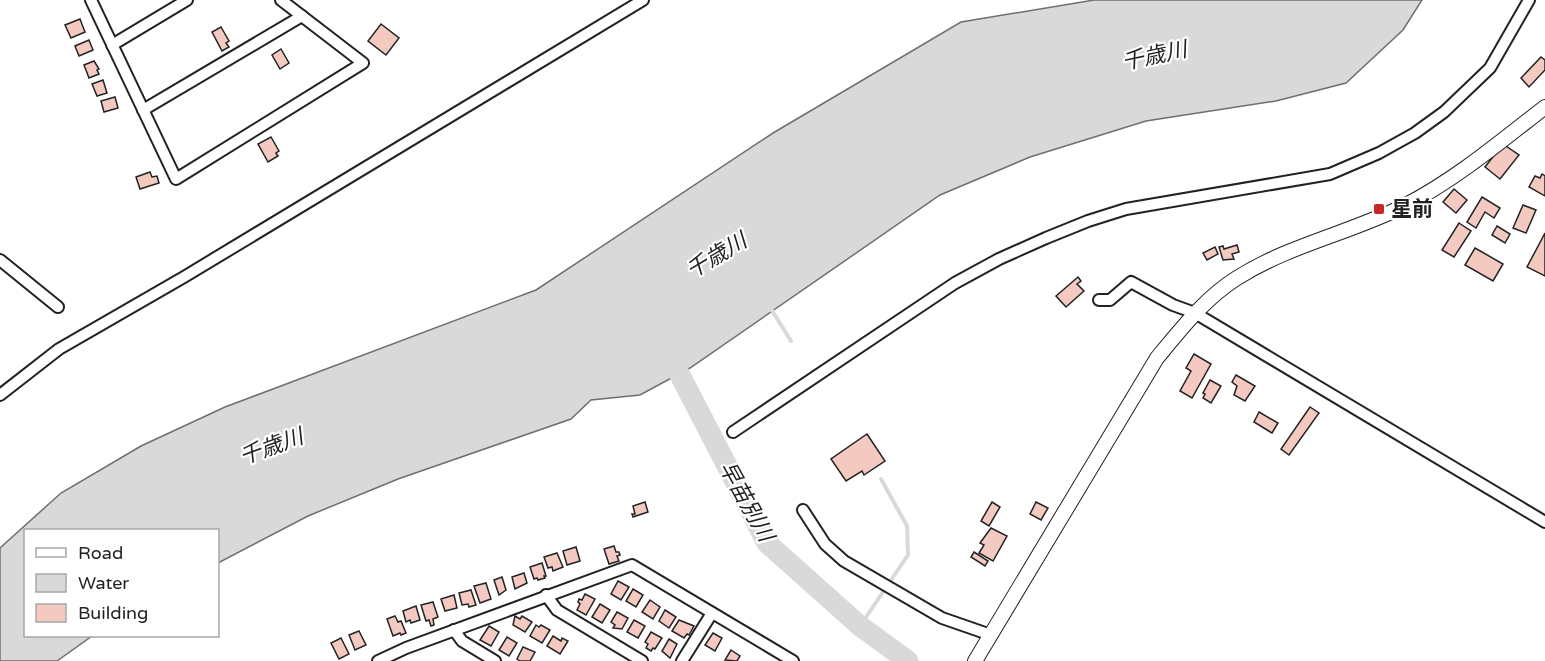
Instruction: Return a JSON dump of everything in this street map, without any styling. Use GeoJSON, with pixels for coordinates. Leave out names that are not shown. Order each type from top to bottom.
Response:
{"type":"FeatureCollection","features":[{"type":"Feature","properties":{"kind":"street"},"geometry":{"type":"LineString","coordinates":[[91,0],[176,179],[363,63],[281,0]]}},
{"type":"Feature","properties":{"kind":"street"},"geometry":{"type":"LineString","coordinates":[[112,45],[187,0]]}},
{"type":"Feature","properties":{"kind":"street"},"geometry":{"type":"LineString","coordinates":[[0,395],[59,349],[184,277],[643,0]]}},
{"type":"Feature","properties":{"kind":"street"},"geometry":{"type":"LineString","coordinates":[[733,432],[955,283],[999,259],[1046,238],[1126,209],[1330,174],[1388,148],[1415,133],[1444,112],[1490,68],[1529,0]]}},
{"type":"Feature","properties":{"kind":"street"},"geometry":{"type":"LineString","coordinates":[[143,110],[302,16]]}},
{"type":"Feature","properties":{"kind":"street"},"geometry":{"type":"LineString","coordinates":[[975,661],[1157,358],[1195,313],[1236,278],[1279,255],[1403,206],[1462,171],[1545,107]]}},
{"type":"Feature","properties":{"kind":"street"},"geometry":{"type":"LineString","coordinates":[[0,260],[58,307]]}},
{"type":"Feature","properties":{"kind":"street"},"geometry":{"type":"LineString","coordinates":[[1099,300],[1110,300],[1131,282],[1173,305],[1195,313],[1545,522]]}},
{"type":"Feature","properties":{"kind":"street"},"geometry":{"type":"LineString","coordinates":[[802,510],[825,544],[844,561],[942,618],[991,635]]}},
{"type":"Feature","properties":{"kind":"street"},"geometry":{"type":"LineString","coordinates":[[378,661],[406,648],[546,595],[632,565],[793,661]]}},
{"type":"Feature","properties":{"kind":"street"},"geometry":{"type":"LineString","coordinates":[[546,595],[557,610],[642,661]]}},
{"type":"Feature","properties":{"kind":"street"},"geometry":{"type":"LineString","coordinates":[[682,661],[712,613]]}},
{"type":"Feature","properties":{"kind":"street"},"geometry":{"type":"LineString","coordinates":[[454,630],[462,641],[495,661]]}},
{"type":"Feature","properties":{"kind":"water","name":"千歳川"},"geometry":{"type":"Polygon","coordinates":[[[1094,0],[1422,0],[1403,30],[1346,83],[1276,101],[1146,121],[1030,157],[940,195],[690,368],[640,395],[591,400],[571,419],[398,479],[308,516],[219,562],[219,529],[24,529],[24,637],[91,637],[57,661],[0,661],[0,548],[61,493],[141,446],[225,407],[536,290],[773,133],[961,22],[1094,0]]]}},
{"type":"Feature","properties":{"kind":"building"},"geometry":{"type":"Polygon","coordinates":[[[80,19],[85,32],[71,38],[65,25],[80,19]]]}},
{"type":"Feature","properties":{"kind":"building"},"geometry":{"type":"Polygon","coordinates":[[[381,24],[399,38],[386,55],[368,41],[381,24]]]}},
{"type":"Feature","properties":{"kind":"building"},"geometry":{"type":"Polygon","coordinates":[[[221,27],[229,41],[226,43],[229,47],[222,51],[212,32],[221,27]]]}},
{"type":"Feature","properties":{"kind":"building"},"geometry":{"type":"Polygon","coordinates":[[[89,40],[93,50],[79,56],[75,46],[89,40]]]}},
{"type":"Feature","properties":{"kind":"building"},"geometry":{"type":"Polygon","coordinates":[[[281,49],[289,63],[280,69],[272,55],[281,49]]]}},
{"type":"Feature","properties":{"kind":"building"},"geometry":{"type":"Polygon","coordinates":[[[1541,57],[1545,60],[1545,70],[1529,87],[1521,78],[1541,57]]]}},
{"type":"Feature","properties":{"kind":"building"},"geometry":{"type":"Polygon","coordinates":[[[94,61],[99,74],[89,78],[84,65],[94,61]]]}},
{"type":"Feature","properties":{"kind":"building"},"geometry":{"type":"Polygon","coordinates":[[[103,80],[107,93],[97,96],[92,84],[103,80]]]}},
{"type":"Feature","properties":{"kind":"building"},"geometry":{"type":"Polygon","coordinates":[[[115,97],[118,108],[104,112],[101,101],[115,97]]]}},
{"type":"Feature","properties":{"kind":"building"},"geometry":{"type":"Polygon","coordinates":[[[271,137],[279,151],[276,153],[278,156],[268,162],[258,144],[271,137]]]}},
{"type":"Feature","properties":{"kind":"building"},"geometry":{"type":"Polygon","coordinates":[[[1503,144],[1519,155],[1500,179],[1485,167],[1503,144]]]}},
{"type":"Feature","properties":{"kind":"building"},"geometry":{"type":"Polygon","coordinates":[[[150,172],[152,177],[157,176],[159,183],[140,189],[136,177],[150,172]]]}},
{"type":"Feature","properties":{"kind":"building"},"geometry":{"type":"Polygon","coordinates":[[[1542,174],[1545,176],[1545,196],[1529,187],[1535,176],[1540,178],[1542,174]]]}},
{"type":"Feature","properties":{"kind":"building"},"geometry":{"type":"Polygon","coordinates":[[[1454,189],[1467,200],[1456,213],[1443,202],[1454,189]]]}},
{"type":"Feature","properties":{"kind":"building"},"geometry":{"type":"Polygon","coordinates":[[[1482,197],[1500,208],[1494,218],[1485,212],[1476,228],[1467,222],[1482,197]]]}},
{"type":"Feature","properties":{"kind":"building"},"geometry":{"type":"Polygon","coordinates":[[[1523,205],[1536,210],[1526,233],[1513,228],[1523,205]]]}},
{"type":"Feature","properties":{"kind":"building"},"geometry":{"type":"Polygon","coordinates":[[[1459,223],[1471,231],[1454,257],[1442,250],[1459,223]]]}},
{"type":"Feature","properties":{"kind":"building"},"geometry":{"type":"Polygon","coordinates":[[[1497,226],[1510,234],[1505,243],[1492,235],[1497,226]]]}},
{"type":"Feature","properties":{"kind":"building"},"geometry":{"type":"Polygon","coordinates":[[[1545,233],[1545,276],[1527,267],[1545,233]]]}},
{"type":"Feature","properties":{"kind":"building"},"geometry":{"type":"Polygon","coordinates":[[[1237,245],[1239,252],[1232,254],[1234,259],[1223,260],[1219,247],[1223,246],[1224,249],[1237,245]]]}},
{"type":"Feature","properties":{"kind":"building"},"geometry":{"type":"Polygon","coordinates":[[[1215,247],[1218,254],[1207,260],[1203,253],[1215,247]]]}},
{"type":"Feature","properties":{"kind":"building"},"geometry":{"type":"Polygon","coordinates":[[[1475,248],[1503,264],[1493,281],[1465,265],[1475,248]]]}},
{"type":"Feature","properties":{"kind":"building"},"geometry":{"type":"Polygon","coordinates":[[[1078,277],[1081,281],[1077,284],[1084,291],[1066,307],[1056,296],[1078,277]]]}},
{"type":"Feature","properties":{"kind":"building"},"geometry":{"type":"Polygon","coordinates":[[[1194,354],[1211,364],[1192,398],[1180,391],[1191,371],[1186,368],[1194,354]]]}},
{"type":"Feature","properties":{"kind":"building"},"geometry":{"type":"Polygon","coordinates":[[[1236,375],[1255,386],[1245,401],[1234,395],[1237,386],[1232,382],[1236,375]]]}},
{"type":"Feature","properties":{"kind":"building"},"geometry":{"type":"Polygon","coordinates":[[[1210,380],[1221,386],[1211,403],[1203,398],[1205,394],[1203,393],[1210,380]]]}},
{"type":"Feature","properties":{"kind":"building"},"geometry":{"type":"Polygon","coordinates":[[[1310,407],[1319,413],[1289,455],[1281,449],[1310,407]]]}},
{"type":"Feature","properties":{"kind":"building"},"geometry":{"type":"Polygon","coordinates":[[[1259,412],[1278,423],[1272,433],[1254,422],[1259,412]]]}},
{"type":"Feature","properties":{"kind":"building"},"geometry":{"type":"Polygon","coordinates":[[[867,434],[885,461],[864,475],[862,471],[846,481],[831,459],[867,434]]]}},
{"type":"Feature","properties":{"kind":"building"},"geometry":{"type":"Polygon","coordinates":[[[645,502],[648,512],[633,517],[632,514],[635,514],[633,506],[645,502]]]}},
{"type":"Feature","properties":{"kind":"building"},"geometry":{"type":"Polygon","coordinates":[[[992,502],[1000,507],[989,526],[981,521],[992,502]]]}},
{"type":"Feature","properties":{"kind":"building"},"geometry":{"type":"Polygon","coordinates":[[[1036,502],[1048,508],[1041,520],[1030,514],[1036,502]]]}},
{"type":"Feature","properties":{"kind":"building"},"geometry":{"type":"Polygon","coordinates":[[[991,528],[1007,536],[993,561],[979,553],[984,545],[980,543],[991,528]]]}},
{"type":"Feature","properties":{"kind":"building"},"geometry":{"type":"Polygon","coordinates":[[[614,546],[620,555],[617,556],[619,561],[609,564],[604,549],[614,546]]]}},
{"type":"Feature","properties":{"kind":"building"},"geometry":{"type":"Polygon","coordinates":[[[576,547],[580,561],[567,565],[563,551],[576,547]]]}},
{"type":"Feature","properties":{"kind":"building"},"geometry":{"type":"Polygon","coordinates":[[[974,552],[988,561],[985,566],[971,557],[974,552]]]}},
{"type":"Feature","properties":{"kind":"building"},"geometry":{"type":"Polygon","coordinates":[[[557,553],[563,567],[553,571],[552,567],[548,568],[544,557],[557,553]]]}},
{"type":"Feature","properties":{"kind":"building"},"geometry":{"type":"Polygon","coordinates":[[[542,563],[545,578],[534,579],[530,567],[542,563]]]}},
{"type":"Feature","properties":{"kind":"building"},"geometry":{"type":"Polygon","coordinates":[[[524,573],[527,583],[515,589],[512,577],[524,573]]]}},
{"type":"Feature","properties":{"kind":"building"},"geometry":{"type":"Polygon","coordinates":[[[502,577],[506,590],[499,595],[494,580],[502,577]]]}},
{"type":"Feature","properties":{"kind":"building"},"geometry":{"type":"Polygon","coordinates":[[[618,581],[629,587],[621,600],[611,594],[618,581]]]}},
{"type":"Feature","properties":{"kind":"building"},"geometry":{"type":"Polygon","coordinates":[[[486,583],[491,599],[480,603],[474,586],[486,583]]]}},
{"type":"Feature","properties":{"kind":"building"},"geometry":{"type":"Polygon","coordinates":[[[633,589],[643,595],[636,607],[626,601],[633,589]]]}},
{"type":"Feature","properties":{"kind":"building"},"geometry":{"type":"Polygon","coordinates":[[[471,590],[476,605],[469,607],[468,604],[462,605],[459,593],[471,590]]]}},
{"type":"Feature","properties":{"kind":"building"},"geometry":{"type":"Polygon","coordinates":[[[585,594],[595,599],[586,615],[577,610],[580,604],[579,599],[582,600],[585,594]]]}},
{"type":"Feature","properties":{"kind":"building"},"geometry":{"type":"Polygon","coordinates":[[[454,595],[457,608],[445,611],[441,599],[454,595]]]}},
{"type":"Feature","properties":{"kind":"building"},"geometry":{"type":"Polygon","coordinates":[[[650,600],[660,607],[653,619],[642,612],[650,600]]]}},
{"type":"Feature","properties":{"kind":"building"},"geometry":{"type":"Polygon","coordinates":[[[433,602],[438,617],[433,619],[434,625],[431,626],[429,620],[426,621],[421,605],[433,602]]]}},
{"type":"Feature","properties":{"kind":"building"},"geometry":{"type":"Polygon","coordinates":[[[600,604],[610,610],[602,623],[592,617],[600,604]]]}},
{"type":"Feature","properties":{"kind":"building"},"geometry":{"type":"Polygon","coordinates":[[[416,606],[420,620],[406,622],[403,611],[416,606]]]}},
{"type":"Feature","properties":{"kind":"building"},"geometry":{"type":"Polygon","coordinates":[[[665,610],[676,617],[669,628],[659,621],[665,610]]]}},
{"type":"Feature","properties":{"kind":"building"},"geometry":{"type":"Polygon","coordinates":[[[617,612],[628,618],[622,629],[613,628],[615,625],[611,622],[617,612]]]}},
{"type":"Feature","properties":{"kind":"building"},"geometry":{"type":"Polygon","coordinates":[[[395,616],[398,622],[401,621],[406,633],[393,636],[387,619],[395,616]]]}},
{"type":"Feature","properties":{"kind":"building"},"geometry":{"type":"Polygon","coordinates":[[[515,616],[520,619],[522,616],[532,622],[525,632],[513,625],[515,616]]]}},
{"type":"Feature","properties":{"kind":"building"},"geometry":{"type":"Polygon","coordinates":[[[634,620],[645,626],[638,638],[627,632],[634,620]]]}},
{"type":"Feature","properties":{"kind":"building"},"geometry":{"type":"Polygon","coordinates":[[[679,620],[694,626],[689,635],[687,634],[684,638],[672,631],[679,620]]]}},
{"type":"Feature","properties":{"kind":"building"},"geometry":{"type":"Polygon","coordinates":[[[536,625],[550,630],[542,643],[530,636],[536,625]]]}},
{"type":"Feature","properties":{"kind":"building"},"geometry":{"type":"Polygon","coordinates":[[[489,626],[499,632],[491,646],[480,640],[489,626]]]}},
{"type":"Feature","properties":{"kind":"building"},"geometry":{"type":"Polygon","coordinates":[[[359,631],[366,645],[355,650],[349,635],[359,631]]]}},
{"type":"Feature","properties":{"kind":"building"},"geometry":{"type":"Polygon","coordinates":[[[651,632],[662,638],[651,651],[646,648],[648,644],[645,642],[651,632]]]}},
{"type":"Feature","properties":{"kind":"building"},"geometry":{"type":"Polygon","coordinates":[[[713,633],[722,638],[715,651],[705,645],[713,633]]]}},
{"type":"Feature","properties":{"kind":"building"},"geometry":{"type":"Polygon","coordinates":[[[553,636],[561,641],[562,638],[568,641],[560,654],[547,646],[553,636]]]}},
{"type":"Feature","properties":{"kind":"building"},"geometry":{"type":"Polygon","coordinates":[[[507,637],[517,643],[509,656],[499,650],[507,637]]]}},
{"type":"Feature","properties":{"kind":"building"},"geometry":{"type":"Polygon","coordinates":[[[341,638],[349,654],[339,659],[331,643],[341,638]]]}},
{"type":"Feature","properties":{"kind":"building"},"geometry":{"type":"Polygon","coordinates":[[[669,639],[677,644],[670,658],[662,651],[669,639]]]}},
{"type":"Feature","properties":{"kind":"building"},"geometry":{"type":"Polygon","coordinates":[[[523,647],[535,652],[530,661],[517,659],[523,647]]]}},
{"type":"Feature","properties":{"kind":"building"},"geometry":{"type":"Polygon","coordinates":[[[731,650],[740,656],[737,661],[725,660],[731,650]]]}},
{"type":"Feature","properties":{"kind":"waterway"},"geometry":{"type":"LineString","coordinates":[[771,309],[791,341]]}},
{"type":"Feature","properties":{"kind":"waterway","name":"早苗別川"},"geometry":{"type":"LineString","coordinates":[[667,350],[767,543],[860,626],[908,661]]}},
{"type":"Feature","properties":{"kind":"waterway"},"geometry":{"type":"LineString","coordinates":[[860,626],[908,555],[907,526],[881,479]]}},
{"type":"Feature","properties":{"kind":"place","name":"星前"},"geometry":{"type":"Point","coordinates":[1379,209]}}]}
